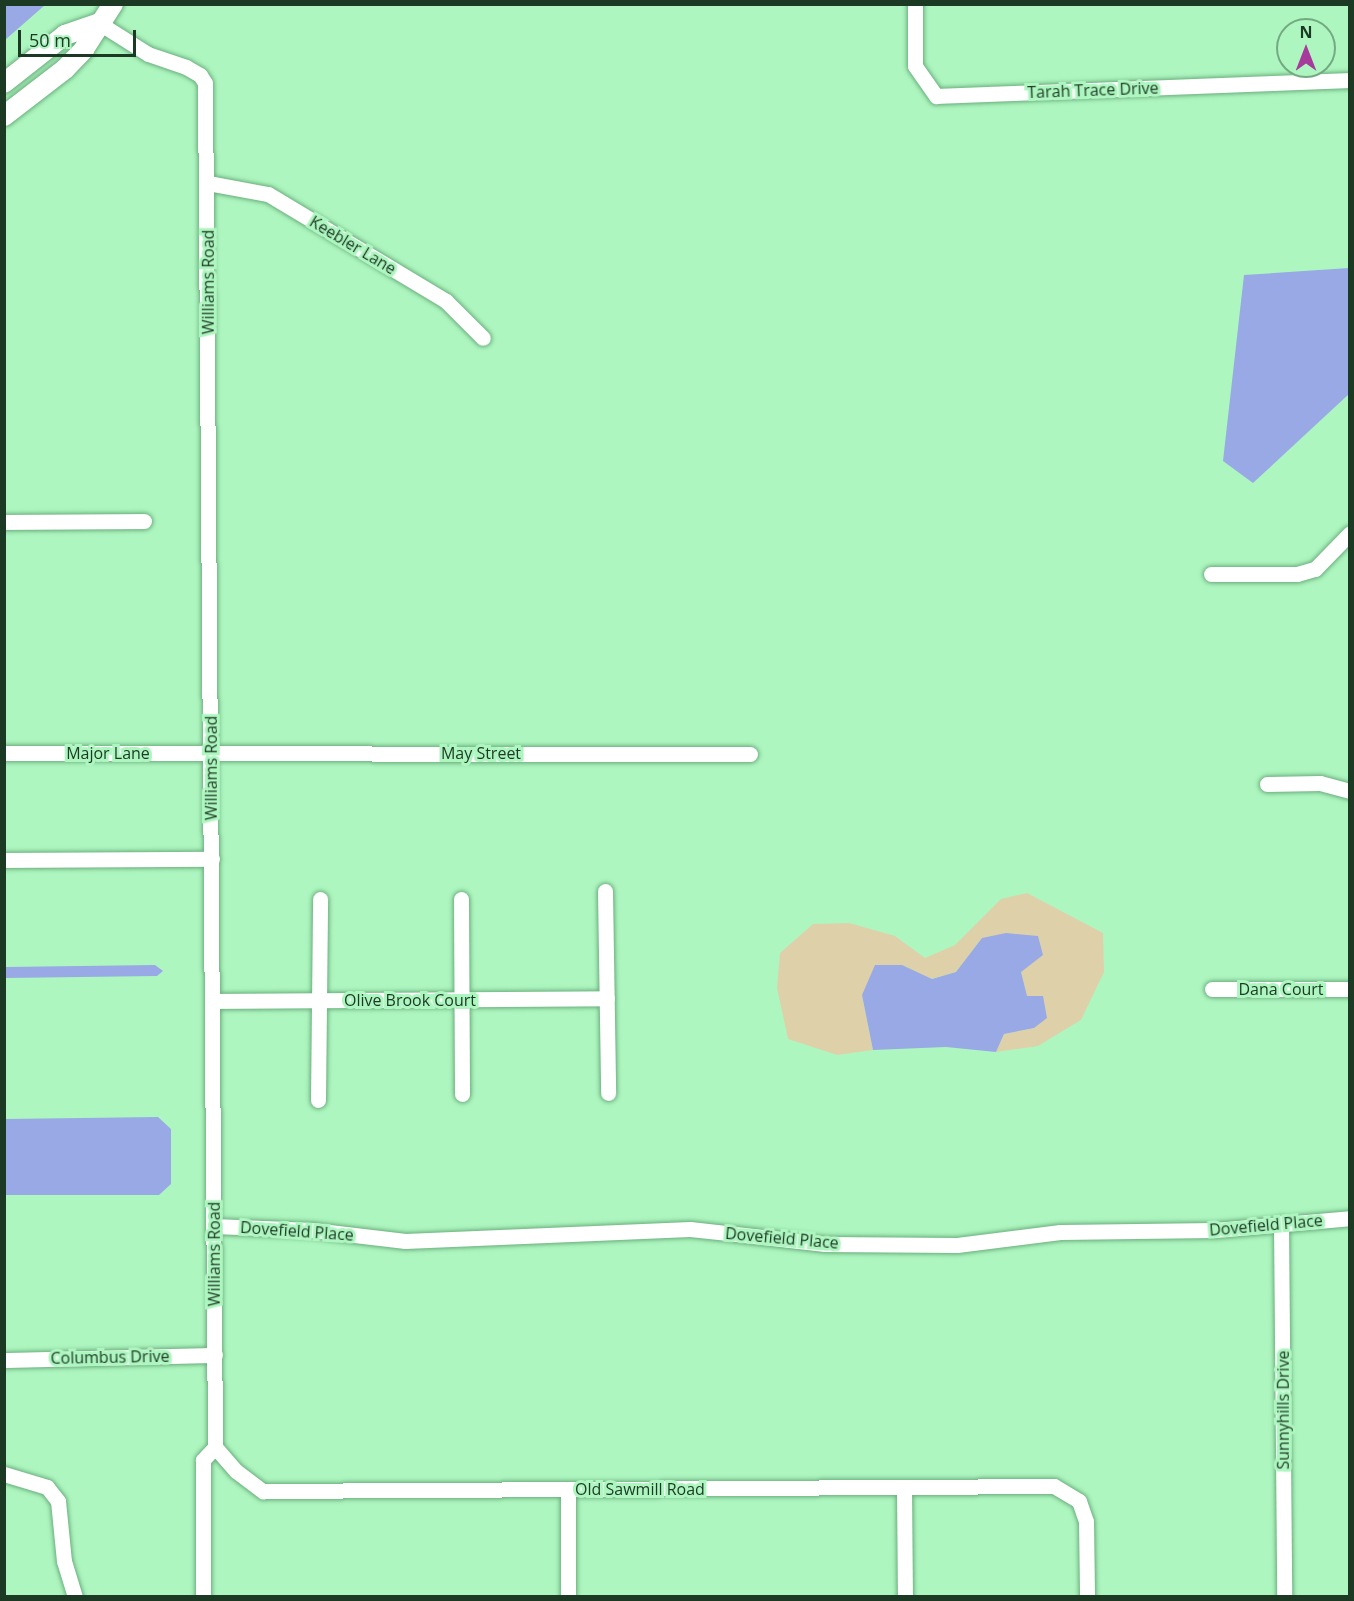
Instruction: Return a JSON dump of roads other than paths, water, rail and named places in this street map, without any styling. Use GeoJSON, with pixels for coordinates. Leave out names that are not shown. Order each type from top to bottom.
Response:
{"type":"FeatureCollection","features":[{"type":"Feature","properties":{"kind":"street"},"geometry":{"type":"LineString","coordinates":[[4,116],[65,69],[84,49],[113,4]]}},
{"type":"Feature","properties":{"kind":"street","name":"Tarah Trace Drive"},"geometry":{"type":"LineString","coordinates":[[915,4],[915,66],[936,96],[1350,80]]}},
{"type":"Feature","properties":{"kind":"street"},"geometry":{"type":"LineString","coordinates":[[4,82],[65,35],[99,23]]}},
{"type":"Feature","properties":{"kind":"street","name":"Williams Road"},"geometry":{"type":"LineString","coordinates":[[99,23],[148,54],[200,75],[205,83],[208,183],[212,753],[214,1448],[203,1460],[203,1596]]}},
{"type":"Feature","properties":{"kind":"street","name":"Keebler Lane"},"geometry":{"type":"LineString","coordinates":[[208,183],[268,194],[446,301],[483,338]]}},
{"type":"Feature","properties":{"kind":"street"},"geometry":{"type":"LineString","coordinates":[[4,522],[144,521]]}},
{"type":"Feature","properties":{"kind":"street"},"geometry":{"type":"LineString","coordinates":[[1211,574],[1297,574],[1315,569],[1350,533]]}},
{"type":"Feature","properties":{"kind":"street","name":"Major Lane"},"geometry":{"type":"LineString","coordinates":[[4,753],[212,753]]}},
{"type":"Feature","properties":{"kind":"street","name":"May Street"},"geometry":{"type":"LineString","coordinates":[[212,753],[750,754]]}},
{"type":"Feature","properties":{"kind":"street"},"geometry":{"type":"LineString","coordinates":[[1266,784],[1320,783],[1350,791]]}},
{"type":"Feature","properties":{"kind":"street"},"geometry":{"type":"LineString","coordinates":[[4,860],[212,859]]}},
{"type":"Feature","properties":{"kind":"street"},"geometry":{"type":"LineString","coordinates":[[604,891],[609,1093]]}},
{"type":"Feature","properties":{"kind":"street"},"geometry":{"type":"LineString","coordinates":[[318,1100],[320,898]]}},
{"type":"Feature","properties":{"kind":"street"},"geometry":{"type":"LineString","coordinates":[[461,899],[462,1094]]}},
{"type":"Feature","properties":{"kind":"street","name":"Dana Court"},"geometry":{"type":"LineString","coordinates":[[1212,989],[1350,989]]}},
{"type":"Feature","properties":{"kind":"street","name":"Olive Brook Court"},"geometry":{"type":"LineString","coordinates":[[213,1001],[607,998]]}},
{"type":"Feature","properties":{"kind":"street","name":"Dovefield Place"},"geometry":{"type":"LineString","coordinates":[[214,1226],[312,1230],[405,1241],[690,1229],[825,1244],[957,1245],[1060,1232],[1214,1230],[1350,1218]]}},
{"type":"Feature","properties":{"kind":"street","name":"Sunnyhills Drive"},"geometry":{"type":"LineString","coordinates":[[1281,1223],[1284,1596]]}},
{"type":"Feature","properties":{"kind":"street","name":"Columbus Drive"},"geometry":{"type":"LineString","coordinates":[[4,1360],[214,1355]]}},
{"type":"Feature","properties":{"kind":"street","name":"Old Sawmill Road"},"geometry":{"type":"LineString","coordinates":[[214,1448],[236,1471],[263,1491],[1054,1486],[1079,1500],[1086,1521],[1087,1596]]}},
{"type":"Feature","properties":{"kind":"street"},"geometry":{"type":"LineString","coordinates":[[4,1474],[47,1486],[58,1501],[64,1561],[75,1596]]}},
{"type":"Feature","properties":{"kind":"street"},"geometry":{"type":"LineString","coordinates":[[904,1487],[905,1596]]}},
{"type":"Feature","properties":{"kind":"street"},"geometry":{"type":"LineString","coordinates":[[568,1489],[568,1596]]}},
{"type":"Feature","properties":{"kind":"water"},"geometry":{"type":"Polygon","coordinates":[[[5,4],[45,4],[45,5],[5,40],[5,4]]]}},
{"type":"Feature","properties":{"kind":"water"},"geometry":{"type":"Polygon","coordinates":[[[1349,268],[1349,394],[1253,483],[1223,461],[1244,275],[1349,268]]]}},
{"type":"Feature","properties":{"kind":"water"},"geometry":{"type":"Polygon","coordinates":[[[1006,933],[1038,936],[1043,955],[1021,972],[1027,996],[1043,996],[1047,1018],[1034,1028],[1004,1034],[996,1052],[946,1047],[873,1050],[862,995],[875,965],[902,965],[932,979],[956,972],[982,938],[1006,933]]]}},
{"type":"Feature","properties":{"kind":"water"},"geometry":{"type":"Polygon","coordinates":[[[155,965],[163,971],[157,976],[5,978],[5,967],[155,965]]]}},
{"type":"Feature","properties":{"kind":"water"},"geometry":{"type":"Polygon","coordinates":[[[158,1117],[171,1129],[171,1184],[159,1195],[5,1195],[5,1119],[158,1117]]]}}]}
